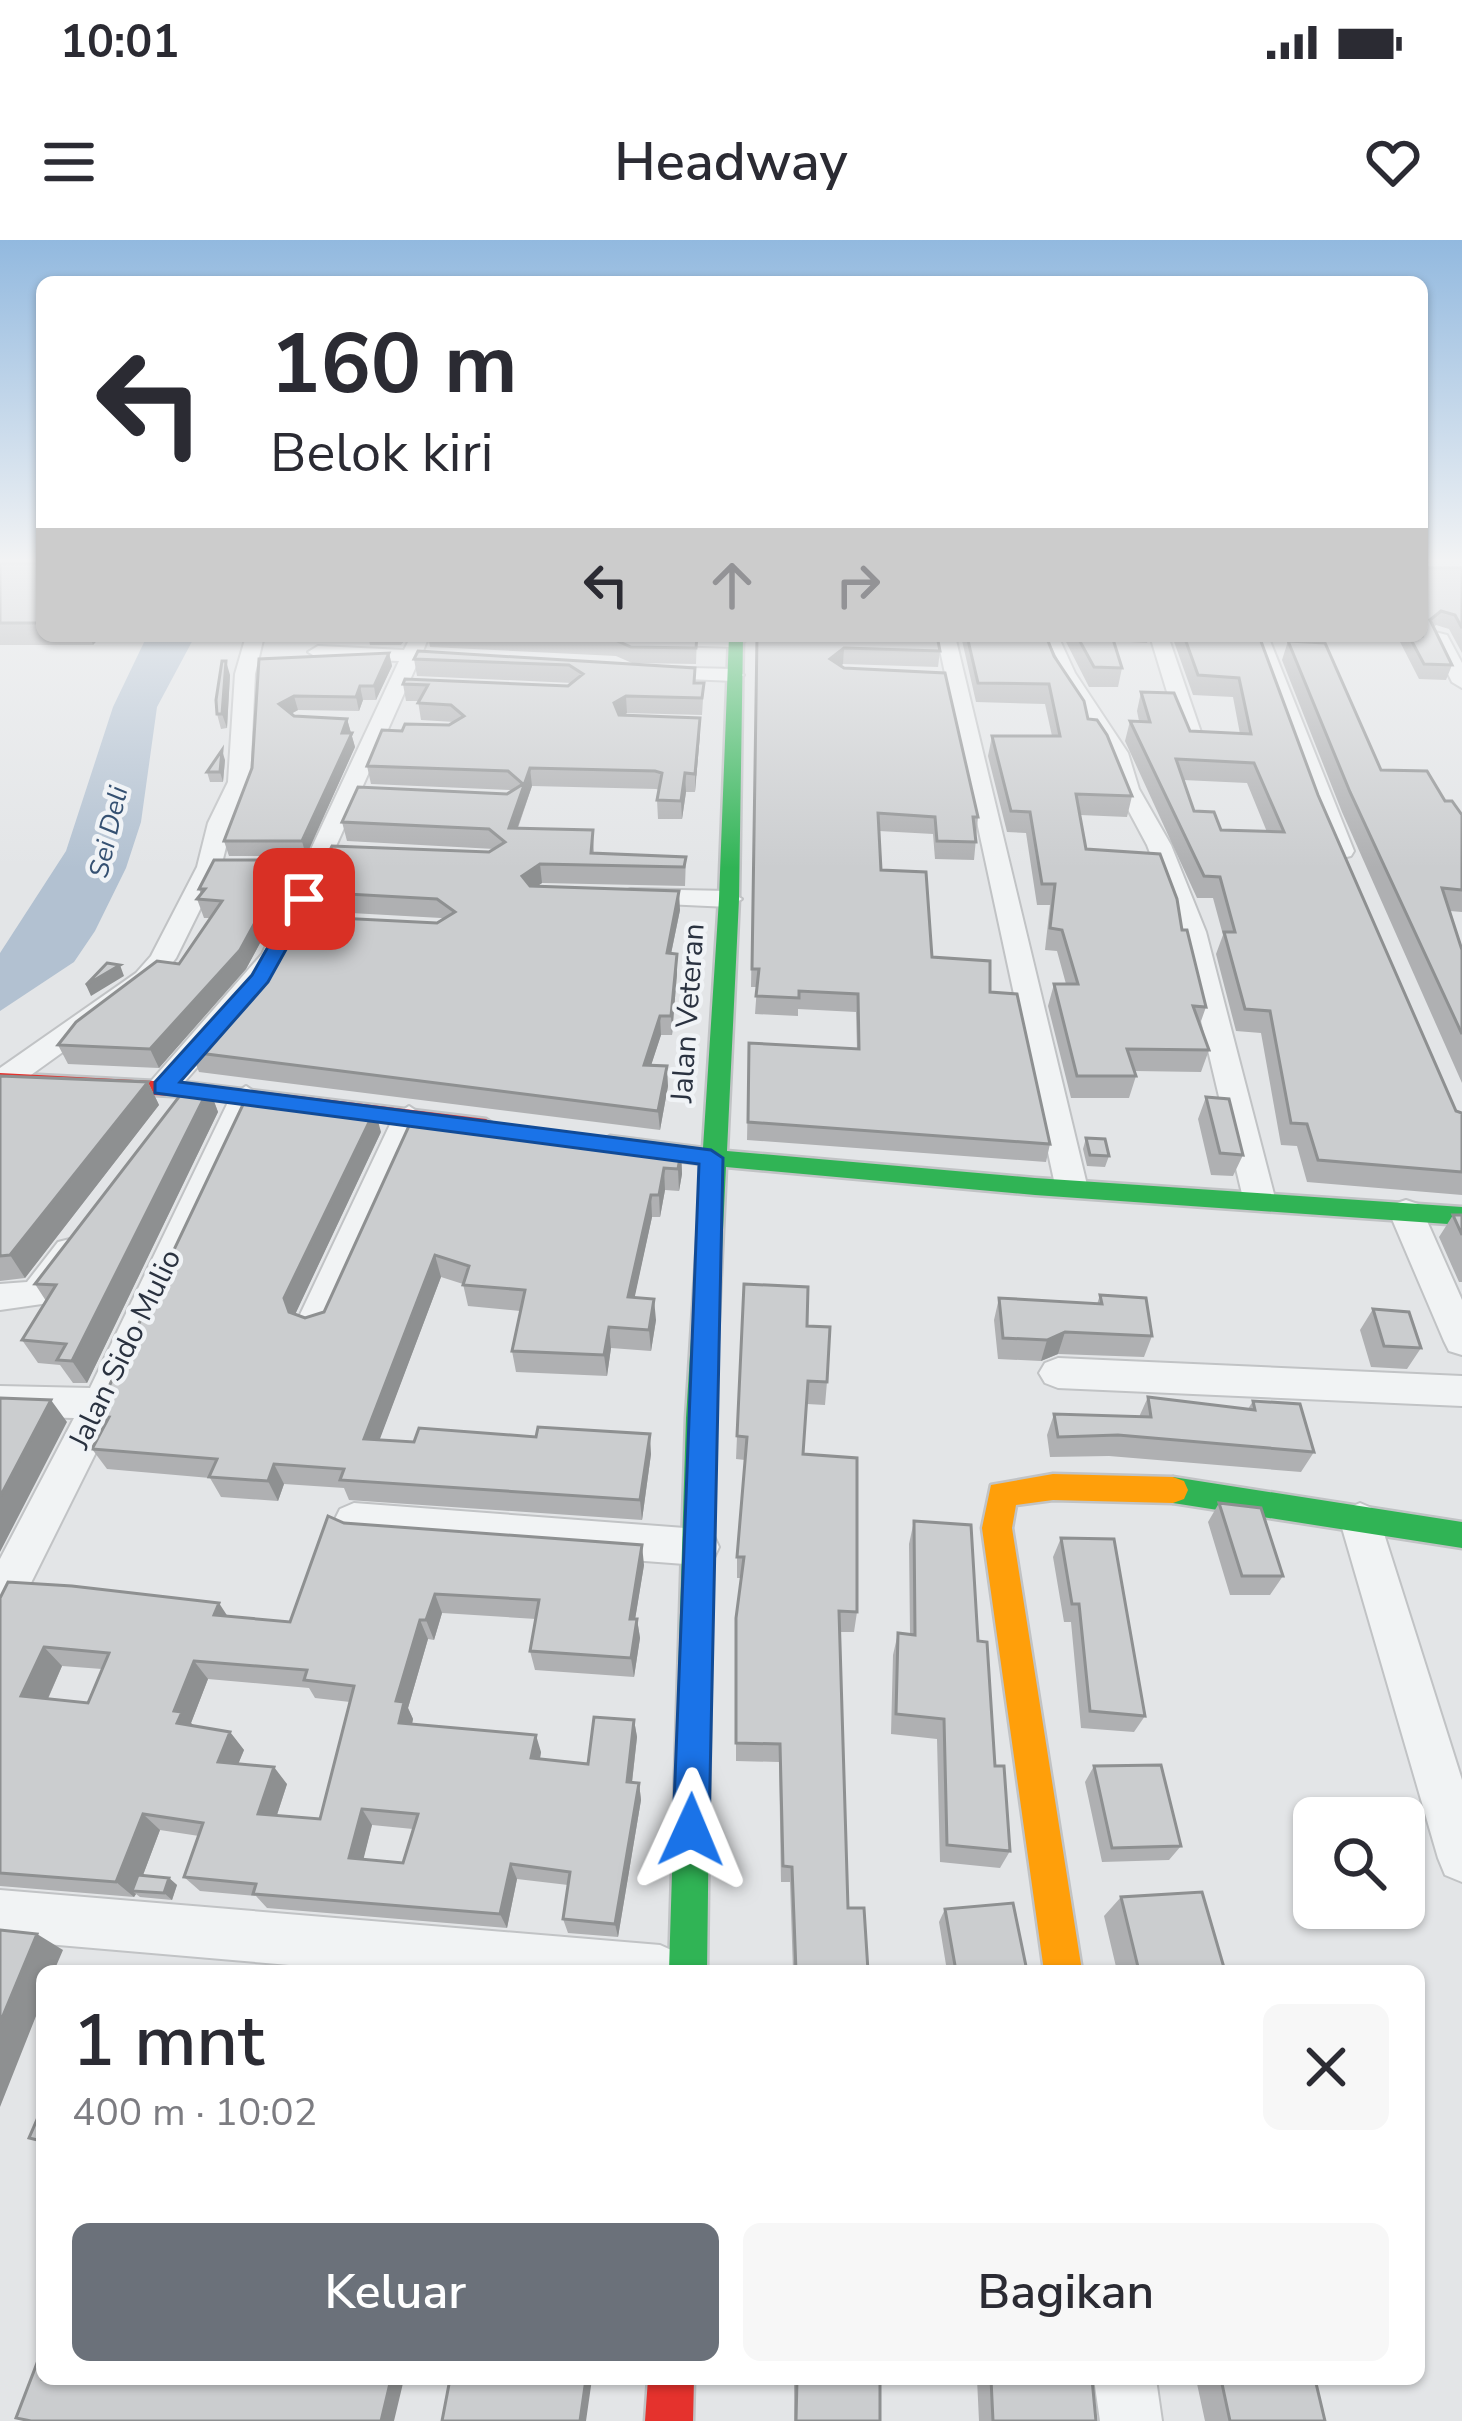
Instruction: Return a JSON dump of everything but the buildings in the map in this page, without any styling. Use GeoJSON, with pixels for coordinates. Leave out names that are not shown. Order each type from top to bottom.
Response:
{"type":"FeatureCollection","features":[{"type":"Feature","properties":{"kind":"street"},"geometry":{"type":"LineString","coordinates":[[3,1079],[146,980],[220,867],[220,824],[239,782],[247,665]]}},
{"type":"Feature","properties":{"kind":"street"},"geometry":{"type":"LineString","coordinates":[[165,1126],[178,1089],[260,977],[321,860],[362,795],[380,726],[410,687],[417,665]]}},
{"type":"Feature","properties":{"kind":"street","name":"Jalan Veteran"},"geometry":{"type":"LineString","coordinates":[[688,1965],[711,1158],[729,899],[722,726],[734,665]]}},
{"type":"Feature","properties":{"kind":"street"},"geometry":{"type":"LineString","coordinates":[[944,665],[1071,1185]]}},
{"type":"Feature","properties":{"kind":"street"},"geometry":{"type":"LineString","coordinates":[[1060,665],[1118,753],[1128,789],[1159,845],[1193,932],[1259,1198]]}},
{"type":"Feature","properties":{"kind":"street"},"geometry":{"type":"LineString","coordinates":[[1168,665],[1193,740]]}},
{"type":"Feature","properties":{"kind":"street"},"geometry":{"type":"LineString","coordinates":[[1270,665],[1354,878]]}},
{"type":"Feature","properties":{"kind":"street"},"geometry":{"type":"LineString","coordinates":[[626,673],[734,675]]}},
{"type":"Feature","properties":{"kind":"street"},"geometry":{"type":"LineString","coordinates":[[1462,682],[1454,688],[1462,704]]}},
{"type":"Feature","properties":{"kind":"street"},"geometry":{"type":"LineString","coordinates":[[612,896],[729,899]]}},
{"type":"Feature","properties":{"kind":"street"},"geometry":{"type":"LineString","coordinates":[[290,922],[328,923]]}},
{"type":"Feature","properties":{"kind":"street"},"geometry":{"type":"LineString","coordinates":[[3,1079],[178,1089],[525,1132]]}},
{"type":"Feature","properties":{"kind":"street","name":"Jalan Sido Mulio"},"geometry":{"type":"LineString","coordinates":[[4,1584],[100,1404],[246,1096]]}},
{"type":"Feature","properties":{"kind":"street"},"geometry":{"type":"LineString","coordinates":[[315,1321],[410,1117]]}},
{"type":"Feature","properties":{"kind":"street"},"geometry":{"type":"LineString","coordinates":[[572,1139],[711,1158],[1462,1216]]}},
{"type":"Feature","properties":{"kind":"street"},"geometry":{"type":"LineString","coordinates":[[1406,1212],[1462,1341]]}},
{"type":"Feature","properties":{"kind":"street"},"geometry":{"type":"LineString","coordinates":[[0,1297],[37,1294],[85,1232]]}},
{"type":"Feature","properties":{"kind":"street"},"geometry":{"type":"LineString","coordinates":[[1058,1372],[1462,1391]]}},
{"type":"Feature","properties":{"kind":"street"},"geometry":{"type":"LineString","coordinates":[[0,1401],[100,1404]]}},
{"type":"Feature","properties":{"kind":"street"},"geometry":{"type":"LineString","coordinates":[[1063,1965],[997,1528],[1002,1494],[1024,1489],[1128,1487],[1462,1535]]}},
{"type":"Feature","properties":{"kind":"street"},"geometry":{"type":"LineString","coordinates":[[354,1521],[698,1547]]}},
{"type":"Feature","properties":{"kind":"street"},"geometry":{"type":"LineString","coordinates":[[1360,1521],[1462,1858]]}},
{"type":"Feature","properties":{"kind":"street"},"geometry":{"type":"LineString","coordinates":[[0,1915],[589,1965]]}},
{"type":"Feature","properties":{"kind":"street"},"geometry":{"type":"LineString","coordinates":[[669,2421],[670,2385]]}},
{"type":"Feature","properties":{"kind":"street"},"geometry":{"type":"LineString","coordinates":[[1126,2385],[1131,2421]]}},
{"type":"Feature","properties":{"kind":"water","name":"Sei Deli"},"geometry":{"type":"Polygon","coordinates":[[[133,665],[180,665],[157,707],[141,822],[126,868],[95,931],[74,962],[0,1011],[0,953],[66,851],[113,707],[133,665]]]}},
{"type":"Feature","properties":{"kind":"traffic: fast"},"geometry":{"type":"LineString","coordinates":[[688,1965],[700,1418],[729,899],[735,665]]}},
{"type":"Feature","properties":{"kind":"traffic: fast"},"geometry":{"type":"LineString","coordinates":[[610,1144],[929,1178],[1462,1216]]}},
{"type":"Feature","properties":{"kind":"traffic: fast"},"geometry":{"type":"LineString","coordinates":[[1173,1490],[1462,1535]]}},
{"type":"Feature","properties":{"kind":"traffic: slow"},"geometry":{"type":"LineString","coordinates":[[1062,1965],[997,1528],[1002,1494],[1053,1487],[1173,1490]]}},
{"type":"Feature","properties":{"kind":"traffic: jam"},"geometry":{"type":"LineString","coordinates":[[0,1080],[192,1090],[486,1127]]}},
{"type":"Feature","properties":{"kind":"traffic: jam"},"geometry":{"type":"LineString","coordinates":[[669,2421],[671,2385]]}},
{"type":"Feature","properties":{"kind":"route"},"geometry":{"type":"LineString","coordinates":[[304,899],[260,977],[163,1088],[299,1101],[711,1158],[691,1830]]}}]}
